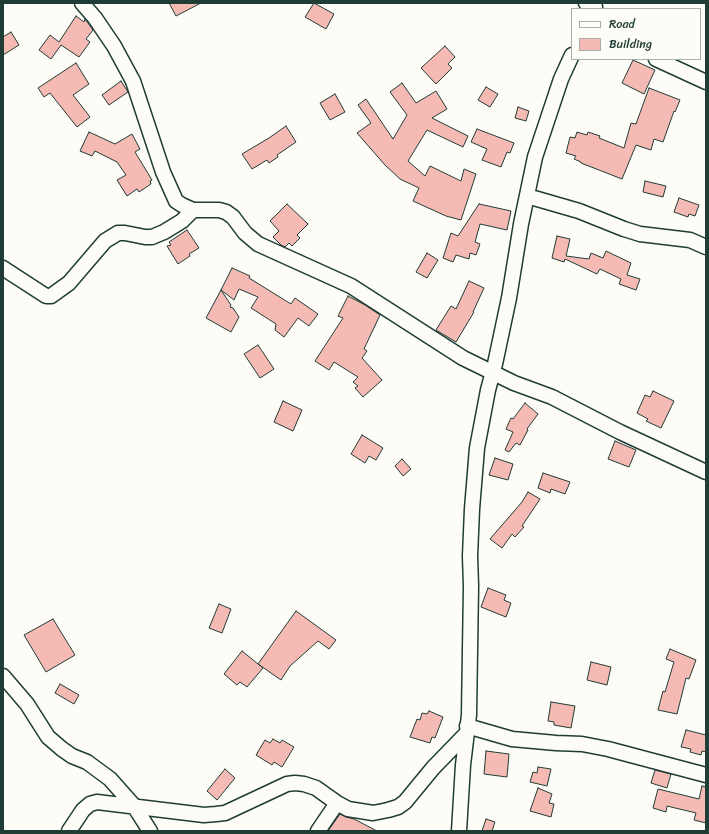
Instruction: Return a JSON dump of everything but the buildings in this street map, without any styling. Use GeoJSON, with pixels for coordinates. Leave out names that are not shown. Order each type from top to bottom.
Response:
{"type":"FeatureCollection","features":[{"type":"Feature","properties":{"kind":"street"},"geometry":{"type":"LineString","coordinates":[[82,3],[95,18],[114,46],[133,81],[164,172],[176,201],[194,210],[219,210],[229,214],[258,244],[351,286],[463,358],[514,383],[552,397],[620,432],[706,472]]}},
{"type":"Feature","properties":{"kind":"street"},"geometry":{"type":"LineString","coordinates":[[459,831],[470,699],[470,556],[474,477],[480,428],[493,373],[535,157],[561,79],[571,57]]}},
{"type":"Feature","properties":{"kind":"street"},"geometry":{"type":"LineString","coordinates":[[658,60],[706,82]]}},
{"type":"Feature","properties":{"kind":"street"},"geometry":{"type":"LineString","coordinates":[[527,196],[579,212],[640,234],[690,240],[706,247]]}},
{"type":"Feature","properties":{"kind":"street"},"geometry":{"type":"LineString","coordinates":[[3,268],[46,296],[51,296],[69,283],[105,241],[113,236],[118,233],[125,233],[145,237],[152,236],[164,232],[182,221],[194,210]]}},
{"type":"Feature","properties":{"kind":"street"},"geometry":{"type":"LineString","coordinates":[[3,676],[27,704],[48,737],[72,756],[87,762],[110,779],[134,806],[150,831]]}},
{"type":"Feature","properties":{"kind":"street"},"geometry":{"type":"LineString","coordinates":[[467,730],[512,739],[582,744],[608,749],[706,775]]}},
{"type":"Feature","properties":{"kind":"street"},"geometry":{"type":"LineString","coordinates":[[69,831],[83,810],[90,804],[104,802],[204,815],[225,813],[287,784],[295,783],[316,788],[348,809],[373,813],[398,807],[409,797],[467,730]]}},
{"type":"Feature","properties":{"kind":"street"},"geometry":{"type":"LineString","coordinates":[[318,831],[337,803]]}}]}
